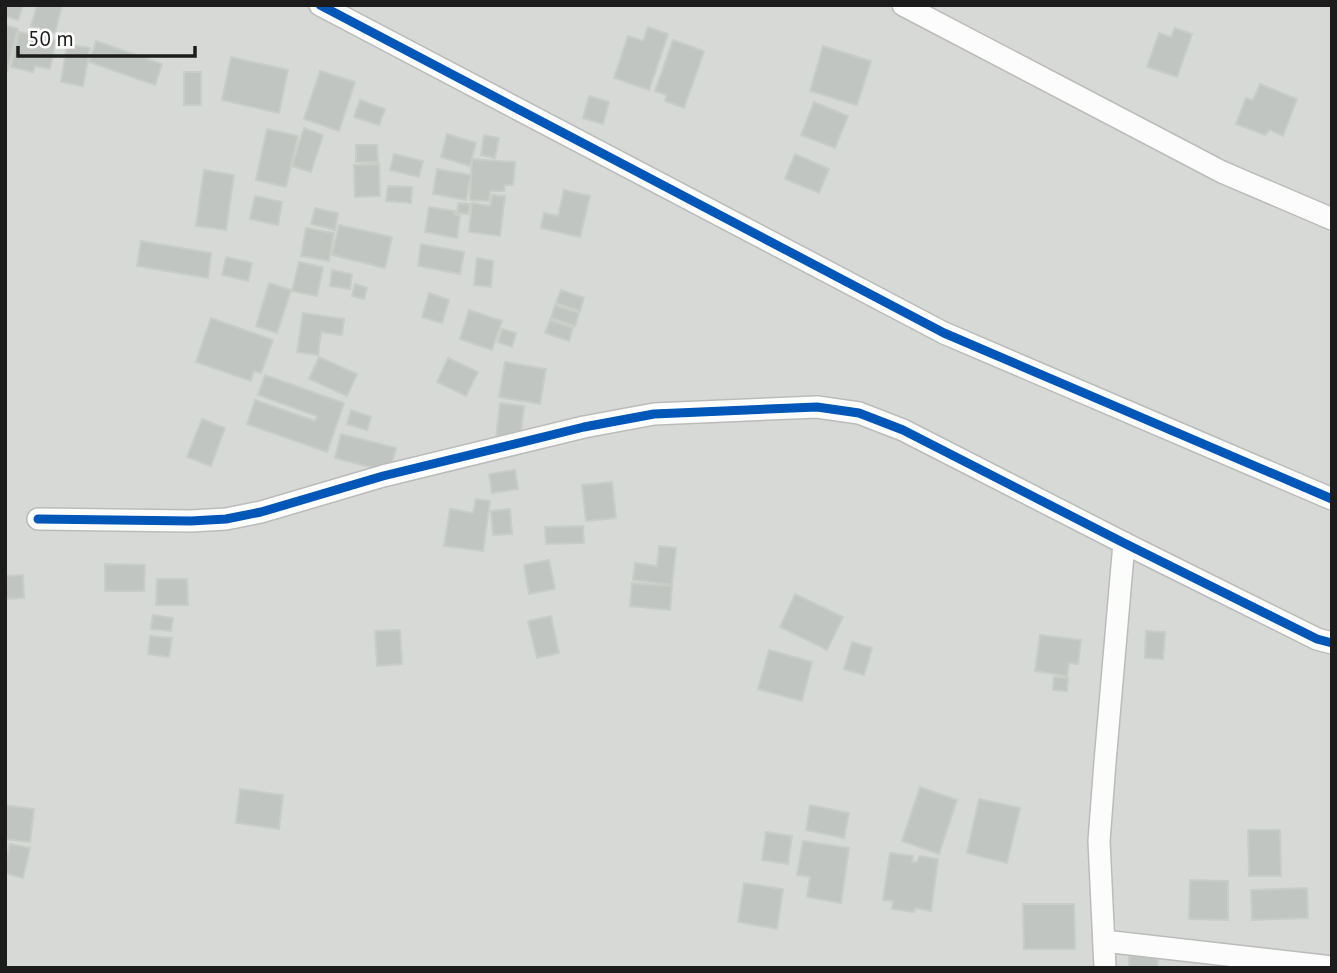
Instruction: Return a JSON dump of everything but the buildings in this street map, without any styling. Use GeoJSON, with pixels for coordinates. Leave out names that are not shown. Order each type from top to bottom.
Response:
{"type":"FeatureCollection","features":[{"type":"Feature","properties":{"kind":"street"},"geometry":{"type":"LineString","coordinates":[[320,5],[944,332],[1332,499]]}},
{"type":"Feature","properties":{"kind":"street"},"geometry":{"type":"LineString","coordinates":[[903,5],[1222,172],[1332,219]]}},
{"type":"Feature","properties":{"kind":"street"},"geometry":{"type":"LineString","coordinates":[[38,519],[226,519],[261,512],[397,472],[654,414],[817,407],[859,414],[903,430],[1317,639],[1332,643]]}},
{"type":"Feature","properties":{"kind":"street"},"geometry":{"type":"LineString","coordinates":[[1105,968],[1099,841],[1124,543]]}},
{"type":"Feature","properties":{"kind":"street"},"geometry":{"type":"LineString","coordinates":[[1104,941],[1332,967]]}},
{"type":"Feature","properties":{"kind":"shaded area"},"geometry":{"type":"Polygon","coordinates":[[[5,5],[1332,5],[1332,968],[5,968],[5,5]]]}},
{"type":"Feature","properties":{"kind":"cycle path"},"geometry":{"type":"LineString","coordinates":[[320,5],[944,333],[1332,499]]}},
{"type":"Feature","properties":{"kind":"cycle path"},"geometry":{"type":"LineString","coordinates":[[38,519],[226,519],[261,512],[383,476],[584,427],[654,414],[817,407],[859,413],[903,430],[1317,639],[1332,643]]}}]}
